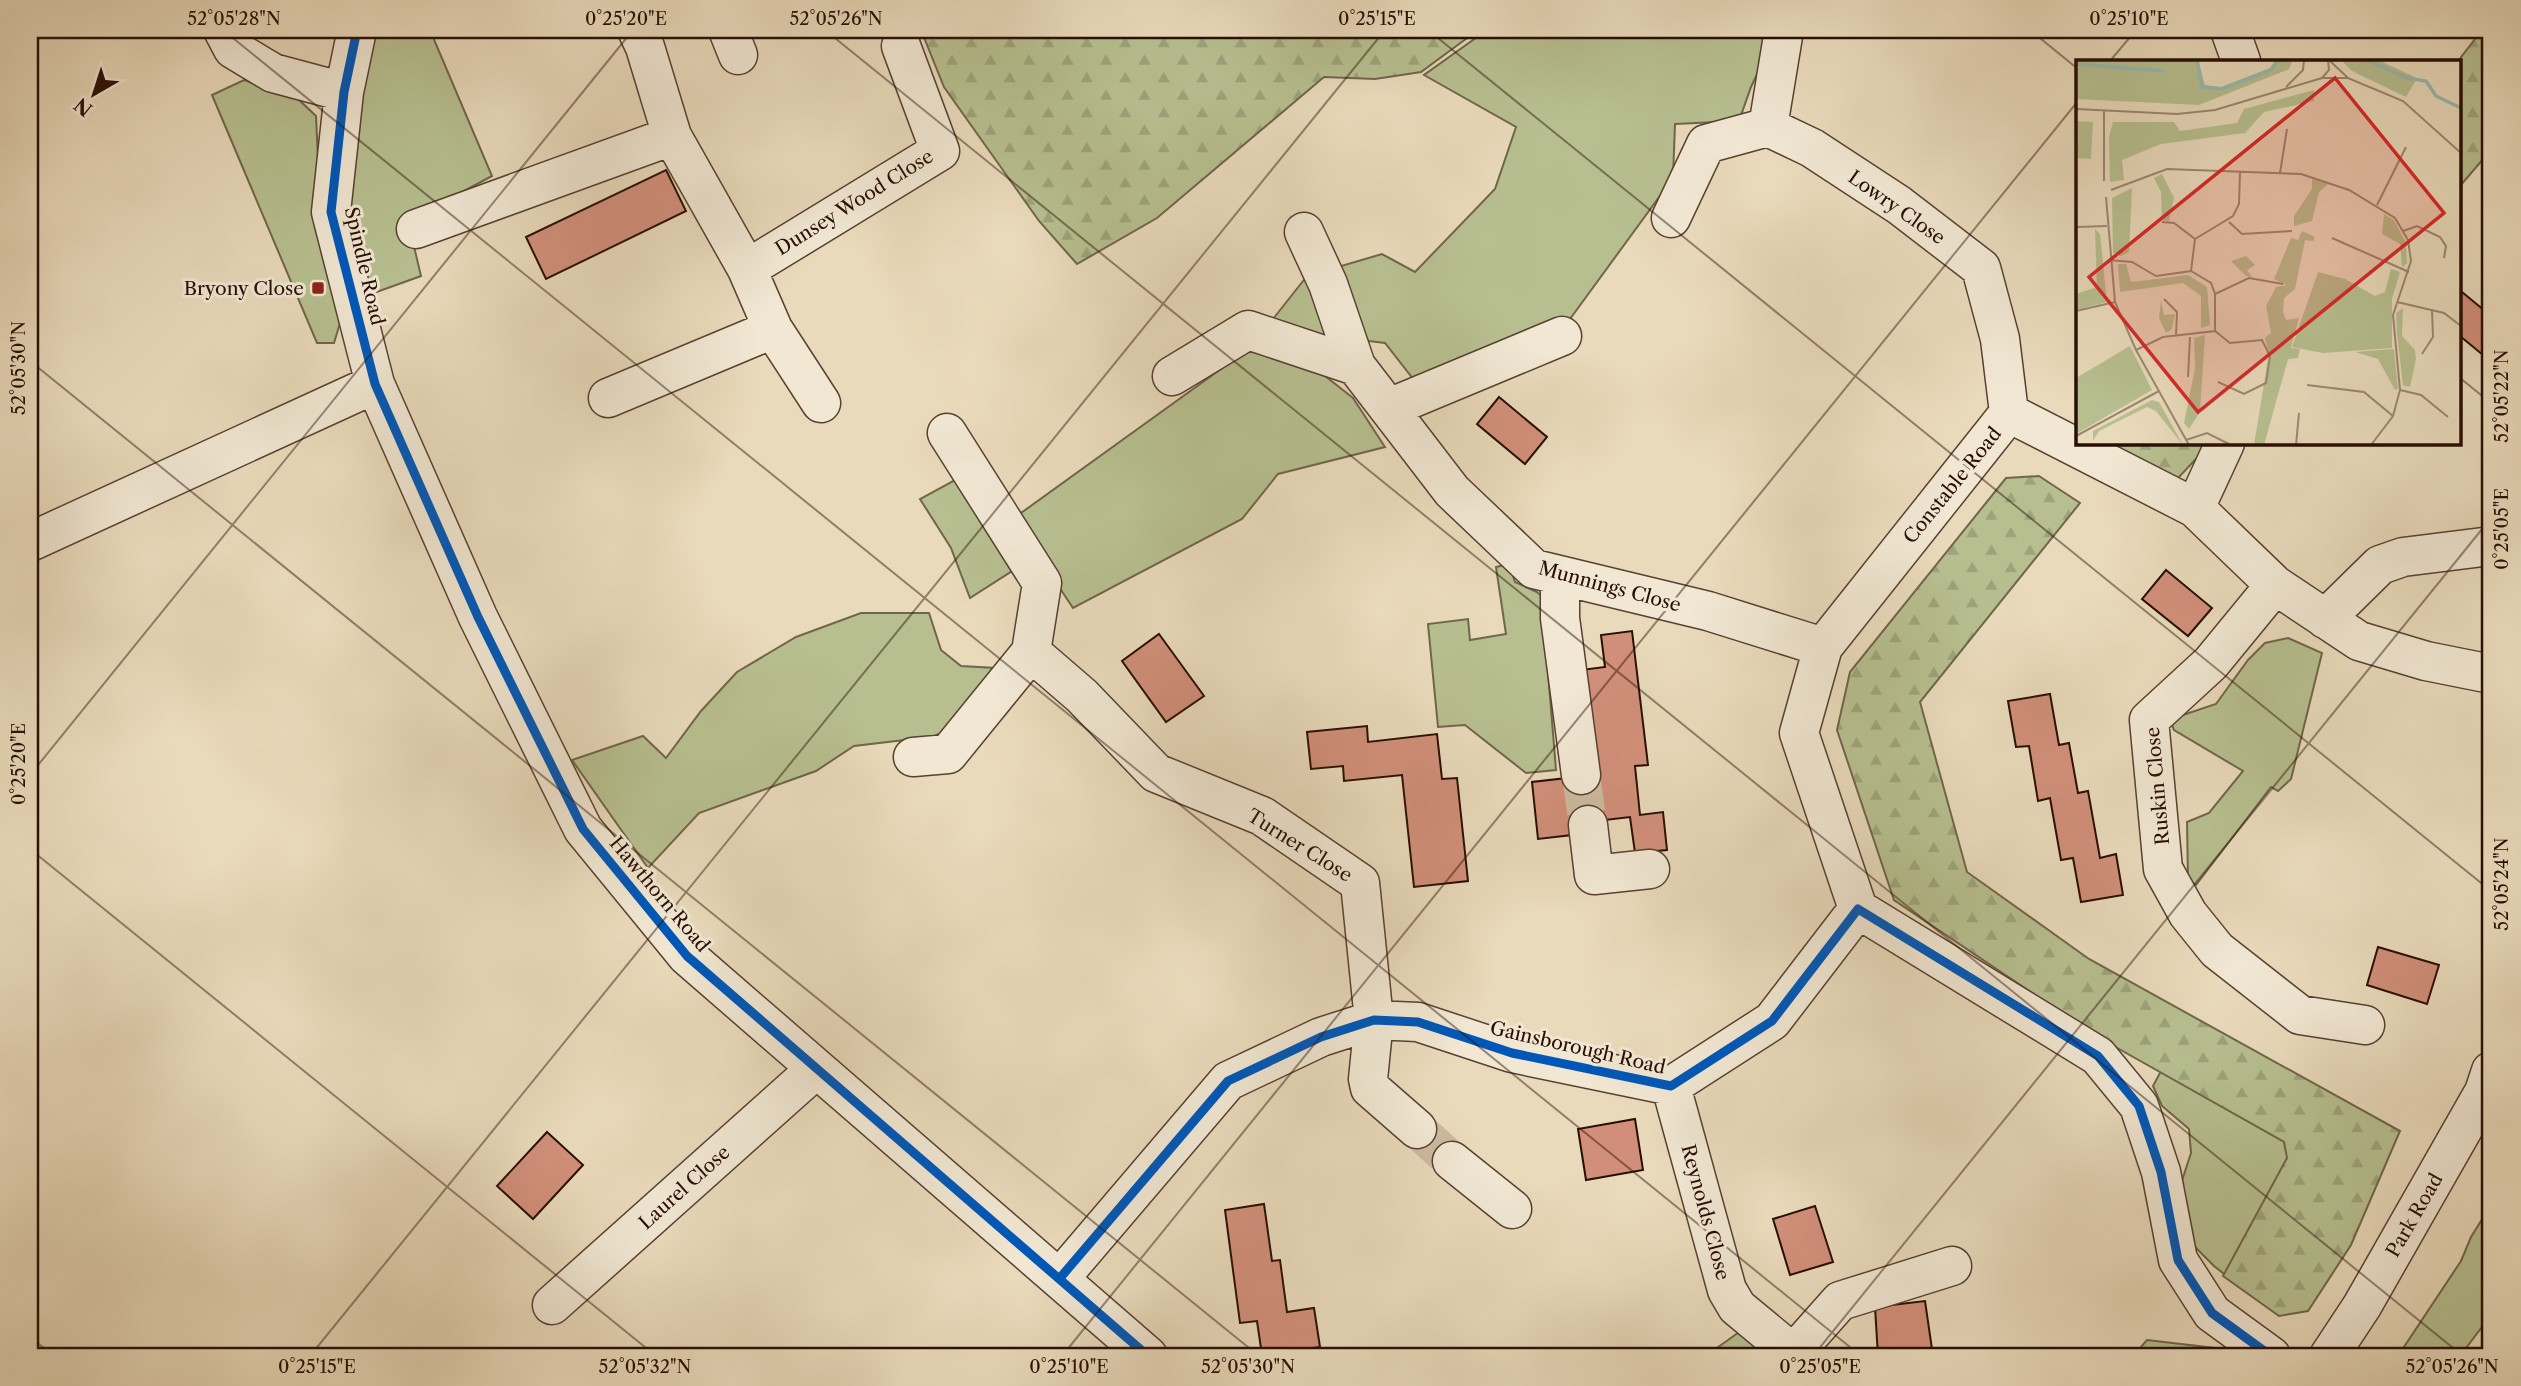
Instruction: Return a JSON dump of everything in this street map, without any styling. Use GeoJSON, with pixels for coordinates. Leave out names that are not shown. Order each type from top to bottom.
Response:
{"type":"FeatureCollection","features":[{"type":"Feature","properties":{"kind":"street"},"geometry":{"type":"LineString","coordinates":[[223,30],[233,49],[273,73],[344,92]]}},
{"type":"Feature","properties":{"kind":"street","name":"Spindle Road"},"geometry":{"type":"LineString","coordinates":[[357,30],[344,92],[331,212],[375,384]]}},
{"type":"Feature","properties":{"kind":"street"},"geometry":{"type":"LineString","coordinates":[[1671,218],[1706,144],[1768,127],[1784,30]]}},
{"type":"Feature","properties":{"kind":"street"},"geometry":{"type":"LineString","coordinates":[[2230,30],[2241,60]]}},
{"type":"Feature","properties":{"kind":"street"},"geometry":{"type":"LineString","coordinates":[[651,35],[672,136],[747,269],[773,329],[821,403]]}},
{"type":"Feature","properties":{"kind":"street","name":"Dunsey Wood Close"},"geometry":{"type":"LineString","coordinates":[[747,269],[940,150],[901,47]]}},
{"type":"Feature","properties":{"kind":"street","name":"Lowry Close"},"geometry":{"type":"LineString","coordinates":[[1768,127],[1812,148],[1899,205],[1981,268],[2000,339],[2010,413]]}},
{"type":"Feature","properties":{"kind":"street"},"geometry":{"type":"LineString","coordinates":[[416,229],[672,136]]}},
{"type":"Feature","properties":{"kind":"street"},"geometry":{"type":"LineString","coordinates":[[1304,232],[1328,284],[1356,366]]}},
{"type":"Feature","properties":{"kind":"street"},"geometry":{"type":"LineString","coordinates":[[608,398],[773,329]]}},
{"type":"Feature","properties":{"kind":"street"},"geometry":{"type":"LineString","coordinates":[[1172,376],[1248,330],[1356,366]]}},
{"type":"Feature","properties":{"kind":"street"},"geometry":{"type":"LineString","coordinates":[[1389,408],[1562,336]]}},
{"type":"Feature","properties":{"kind":"street","name":"Munnings Close"},"geometry":{"type":"LineString","coordinates":[[1356,366],[1452,491],[1534,569],[1708,611],[1823,647]]}},
{"type":"Feature","properties":{"kind":"street"},"geometry":{"type":"LineString","coordinates":[[30,542],[375,384]]}},
{"type":"Feature","properties":{"kind":"street","name":"Hawthorn Road"},"geometry":{"type":"LineString","coordinates":[[375,384],[478,617],[583,829],[687,956],[1148,1356]]}},
{"type":"Feature","properties":{"kind":"street","name":"Constable Road"},"geometry":{"type":"LineString","coordinates":[[1858,909],[1799,733],[1823,647],[2010,413],[2195,508],[2275,585],[2359,640],[2426,661],[2491,674]]}},
{"type":"Feature","properties":{"kind":"street"},"geometry":{"type":"LineString","coordinates":[[913,757],[948,754],[1031,652],[1042,583],[947,433]]}},
{"type":"Feature","properties":{"kind":"street"},"geometry":{"type":"LineString","coordinates":[[2195,508],[2225,444]]}},
{"type":"Feature","properties":{"kind":"street"},"geometry":{"type":"LineString","coordinates":[[2325,619],[2379,565],[2403,557],[2491,546]]}},
{"type":"Feature","properties":{"kind":"street"},"geometry":{"type":"LineString","coordinates":[[1560,576],[1561,631],[1581,775]]}},
{"type":"Feature","properties":{"kind":"street","name":"Ruskin Close"},"geometry":{"type":"LineString","coordinates":[[2275,585],[2211,663],[2149,720],[2163,869],[2188,914],[2217,950],[2300,1015],[2365,1025]]}},
{"type":"Feature","properties":{"kind":"street","name":"Turner Close"},"geometry":{"type":"LineString","coordinates":[[1031,652],[1082,695],[1156,773],[1262,816],[1360,883],[1374,1020],[1368,1079],[1370,1088],[1417,1129]]}},
{"type":"Feature","properties":{"kind":"street"},"geometry":{"type":"LineString","coordinates":[[1588,825],[1594,875],[1650,869]]}},
{"type":"Feature","properties":{"kind":"street"},"geometry":{"type":"LineString","coordinates":[[1858,909],[2098,1056],[2138,1106],[2161,1172],[2178,1259],[2212,1313],[2271,1356]]}},
{"type":"Feature","properties":{"kind":"street","name":"Gainsborough Road"},"geometry":{"type":"LineString","coordinates":[[1060,1278],[1228,1081],[1321,1037],[1374,1020],[1418,1022],[1512,1053],[1671,1086],[1772,1021],[1858,909]]}},
{"type":"Feature","properties":{"kind":"street","name":"Laurel Close"},"geometry":{"type":"LineString","coordinates":[[552,1305],[816,1069]]}},
{"type":"Feature","properties":{"kind":"street","name":"Reynolds Close"},"geometry":{"type":"LineString","coordinates":[[1671,1086],[1727,1290],[1737,1307],[1794,1355]]}},
{"type":"Feature","properties":{"kind":"street","name":"Park Road"},"geometry":{"type":"LineString","coordinates":[[2329,1356],[2362,1306],[2489,1087]]}},
{"type":"Feature","properties":{"kind":"street"},"geometry":{"type":"LineString","coordinates":[[1452,1161],[1512,1209]]}},
{"type":"Feature","properties":{"kind":"street"},"geometry":{"type":"LineString","coordinates":[[1794,1355],[1840,1301],[1952,1266]]}},
{"type":"Feature","properties":{"kind":"green space"},"geometry":{"type":"Polygon","coordinates":[[[376,30],[430,30],[492,176],[408,221],[421,276],[374,293],[363,292],[346,206],[351,110],[376,30]]]}},
{"type":"Feature","properties":{"kind":"green space"},"geometry":{"type":"Polygon","coordinates":[[[921,30],[1478,30],[1421,72],[1375,79],[1324,77],[1157,218],[1077,264],[1039,221],[944,87],[921,30]]]}},
{"type":"Feature","properties":{"kind":"green space"},"geometry":{"type":"Polygon","coordinates":[[[1487,30],[1778,30],[1751,87],[1739,121],[1675,124],[1673,178],[1570,319],[1414,380],[1385,343],[1360,340],[1320,372],[1353,398],[1385,447],[1278,474],[1242,519],[1073,608],[1043,563],[1020,566],[970,598],[951,548],[920,499],[955,480],[996,531],[1250,348],[1307,276],[1382,254],[1415,272],[1495,189],[1516,127],[1424,75],[1487,30]]]}},
{"type":"Feature","properties":{"kind":"green space"},"geometry":{"type":"Polygon","coordinates":[[[2482,30],[2491,30],[2491,150],[2462,184],[2462,60],[2459,60],[2482,30]]]}},
{"type":"Feature","properties":{"kind":"green space"},"geometry":{"type":"Polygon","coordinates":[[[244,80],[297,98],[316,116],[321,223],[340,323],[334,343],[317,343],[212,95],[244,80]]]}},
{"type":"Feature","properties":{"kind":"green space"},"geometry":{"type":"Polygon","coordinates":[[[2098,444],[2210,444],[2179,477],[2162,478],[2098,444]]]}},
{"type":"Feature","properties":{"kind":"green space"},"geometry":{"type":"Polygon","coordinates":[[[2039,476],[2080,503],[1920,702],[1967,872],[2089,959],[2400,1131],[2351,1245],[2308,1311],[2279,1316],[2223,1276],[2287,1158],[2284,1142],[2096,1036],[1894,900],[1837,730],[1850,672],[2006,478],[2039,476]]]}},
{"type":"Feature","properties":{"kind":"green space"},"geometry":{"type":"Polygon","coordinates":[[[1509,564],[1515,582],[1537,592],[1546,600],[1543,611],[1556,770],[1526,773],[1465,725],[1438,727],[1428,624],[1468,619],[1470,640],[1506,634],[1496,567],[1509,564]]]}},
{"type":"Feature","properties":{"kind":"green space"},"geometry":{"type":"Polygon","coordinates":[[[861,613],[929,613],[941,650],[961,666],[995,668],[948,731],[930,737],[854,746],[816,771],[699,813],[648,868],[572,760],[643,736],[666,758],[701,711],[737,672],[796,637],[861,613]]]}},
{"type":"Feature","properties":{"kind":"green space"},"geometry":{"type":"Polygon","coordinates":[[[2288,638],[2322,653],[2291,779],[2278,791],[2271,787],[2196,885],[2188,880],[2187,822],[2209,813],[2243,771],[2174,730],[2171,722],[2180,716],[2216,704],[2248,660],[2265,643],[2288,638]]]}},
{"type":"Feature","properties":{"kind":"green space"},"geometry":{"type":"Polygon","coordinates":[[[2161,1071],[2305,1149],[2233,1281],[2192,1244],[2177,1196],[2191,1153],[2189,1129],[2162,1106],[2153,1086],[2161,1071]]]}},
{"type":"Feature","properties":{"kind":"green space"},"geometry":{"type":"Polygon","coordinates":[[[2491,1205],[2491,1315],[2460,1356],[2398,1356],[2461,1261],[2471,1237],[2491,1205]]]}},
{"type":"Feature","properties":{"kind":"green space"},"geometry":{"type":"Polygon","coordinates":[[[1742,1330],[1767,1356],[1674,1356],[1679,1350],[1707,1355],[1742,1330]]]}},
{"type":"Feature","properties":{"kind":"green space"},"geometry":{"type":"Polygon","coordinates":[[[2147,1340],[2215,1348],[2222,1356],[2133,1356],[2147,1340]]]}},
{"type":"Feature","properties":{"kind":"building"},"geometry":{"type":"Polygon","coordinates":[[[666,170],[686,211],[546,279],[526,237],[666,170]]]}},
{"type":"Feature","properties":{"kind":"building"},"geometry":{"type":"Polygon","coordinates":[[[2462,292],[2491,316],[2489,360],[2462,338],[2462,292]]]}},
{"type":"Feature","properties":{"kind":"building"},"geometry":{"type":"Polygon","coordinates":[[[1499,397],[1547,437],[1525,464],[1477,424],[1499,397]]]}},
{"type":"Feature","properties":{"kind":"building"},"geometry":{"type":"Polygon","coordinates":[[[2166,570],[2212,608],[2188,636],[2142,599],[2166,570]]]}},
{"type":"Feature","properties":{"kind":"building"},"geometry":{"type":"Polygon","coordinates":[[[1632,631],[1648,765],[1635,766],[1640,815],[1663,812],[1667,850],[1635,853],[1630,817],[1571,824],[1572,835],[1538,839],[1532,782],[1593,775],[1581,670],[1605,667],[1601,635],[1632,631]]]}},
{"type":"Feature","properties":{"kind":"building"},"geometry":{"type":"Polygon","coordinates":[[[1159,634],[1204,696],[1166,722],[1122,661],[1159,634]]]}},
{"type":"Feature","properties":{"kind":"building"},"geometry":{"type":"Polygon","coordinates":[[[2050,694],[2059,745],[2069,743],[2078,793],[2088,791],[2100,858],[2116,854],[2123,895],[2081,902],[2073,858],[2061,860],[2050,798],[2038,801],[2029,746],[2016,747],[2008,701],[2050,694]]]}},
{"type":"Feature","properties":{"kind":"building"},"geometry":{"type":"Polygon","coordinates":[[[1367,726],[1368,742],[1437,734],[1442,779],[1457,778],[1468,881],[1414,887],[1402,775],[1344,781],[1343,766],[1311,769],[1307,732],[1367,726]]]}},
{"type":"Feature","properties":{"kind":"building"},"geometry":{"type":"Polygon","coordinates":[[[2378,947],[2439,965],[2427,1004],[2367,985],[2378,947]]]}},
{"type":"Feature","properties":{"kind":"building"},"geometry":{"type":"Polygon","coordinates":[[[1635,1119],[1643,1170],[1586,1180],[1578,1129],[1635,1119]]]}},
{"type":"Feature","properties":{"kind":"building"},"geometry":{"type":"Polygon","coordinates":[[[547,1132],[583,1165],[533,1219],[497,1186],[547,1132]]]}},
{"type":"Feature","properties":{"kind":"building"},"geometry":{"type":"Polygon","coordinates":[[[1264,1204],[1272,1261],[1280,1260],[1287,1312],[1314,1308],[1320,1347],[1262,1355],[1257,1321],[1240,1323],[1225,1210],[1264,1204]]]}},
{"type":"Feature","properties":{"kind":"building"},"geometry":{"type":"Polygon","coordinates":[[[1815,1206],[1833,1262],[1790,1275],[1773,1219],[1815,1206]]]}},
{"type":"Feature","properties":{"kind":"building"},"geometry":{"type":"Polygon","coordinates":[[[1925,1301],[1933,1356],[1878,1356],[1875,1307],[1925,1301]]]}},
{"type":"Feature","properties":{"kind":"tunnel"},"geometry":{"type":"LineString","coordinates":[[1581,775],[1588,825]]}},
{"type":"Feature","properties":{"kind":"tunnel"},"geometry":{"type":"LineString","coordinates":[[1417,1129],[1452,1161]]}},
{"type":"Feature","properties":{"kind":"cycle path"},"geometry":{"type":"LineString","coordinates":[[357,30],[344,92],[331,212],[375,384],[478,617],[583,829],[687,956],[1148,1356]]}},
{"type":"Feature","properties":{"kind":"cycle path"},"geometry":{"type":"LineString","coordinates":[[1060,1278],[1228,1081],[1321,1037],[1374,1020],[1418,1022],[1512,1053],[1671,1086],[1772,1021],[1858,909],[2098,1056],[2139,1106],[2161,1172],[2178,1260],[2212,1313],[2271,1356]]}},
{"type":"Feature","properties":{"kind":"place","name":"Bryony Close"},"geometry":{"type":"Point","coordinates":[318,288]}}]}
